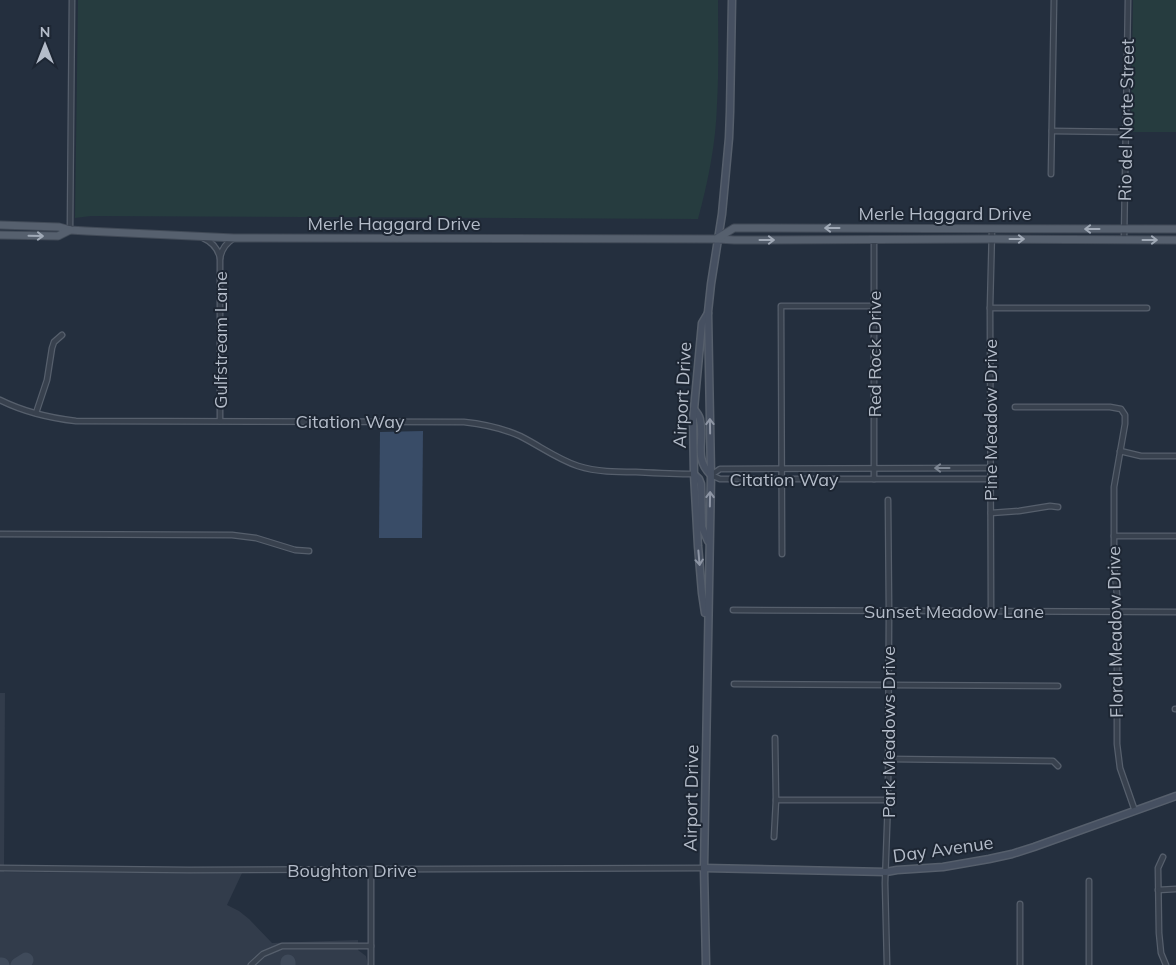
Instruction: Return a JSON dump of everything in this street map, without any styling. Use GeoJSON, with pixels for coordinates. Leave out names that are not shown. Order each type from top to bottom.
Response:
{"type":"FeatureCollection","features":[{"type":"Feature","properties":{"kind":"main road","name":"Airport Drive"},"geometry":{"type":"LineString","coordinates":[[706,965],[704,868],[711,475],[708,312],[722,214],[729,130],[732,0]]}},
{"type":"Feature","properties":{"kind":"main road","name":"Merle Haggard Drive"},"geometry":{"type":"LineString","coordinates":[[0,225],[234,238],[1176,240]]}},
{"type":"Feature","properties":{"kind":"main road","name":"Merle Haggard Drive"},"geometry":{"type":"LineString","coordinates":[[718,239],[734,228],[1176,229]]}},
{"type":"Feature","properties":{"kind":"main road","name":"Merle Haggard Drive"},"geometry":{"type":"LineString","coordinates":[[0,235],[58,236],[70,230]]}},
{"type":"Feature","properties":{"kind":"main road","name":"Airport Drive"},"geometry":{"type":"LineString","coordinates":[[708,312],[702,323],[694,408],[694,474],[702,584],[708,631]]}},
{"type":"Feature","properties":{"kind":"main road"},"geometry":{"type":"LineString","coordinates":[[694,408],[700,418],[701,462],[711,475]]}},
{"type":"Feature","properties":{"kind":"main road"},"geometry":{"type":"LineString","coordinates":[[694,474],[701,484],[702,527],[710,544]]}},
{"type":"Feature","properties":{"kind":"main road","name":"Day Avenue"},"geometry":{"type":"LineString","coordinates":[[704,868],[886,872],[943,867],[989,860],[1034,847],[1176,796]]}},
{"type":"Feature","properties":{"kind":"street"},"geometry":{"type":"LineString","coordinates":[[70,230],[72,0]]}},
{"type":"Feature","properties":{"kind":"street"},"geometry":{"type":"LineString","coordinates":[[1051,174],[1054,0]]}},
{"type":"Feature","properties":{"kind":"street","name":"Rio del Norte Street"},"geometry":{"type":"LineString","coordinates":[[1124,240],[1128,0]]}},
{"type":"Feature","properties":{"kind":"street"},"geometry":{"type":"LineString","coordinates":[[1052,131],[1126,132]]}},
{"type":"Feature","properties":{"kind":"street","name":"Pine Meadow Drive"},"geometry":{"type":"LineString","coordinates":[[991,611],[990,308],[992,229]]}},
{"type":"Feature","properties":{"kind":"street","name":"Gulfstream Lane"},"geometry":{"type":"LineString","coordinates":[[197,236],[212,242],[220,259]]}},
{"type":"Feature","properties":{"kind":"street","name":"Gulfstream Lane"},"geometry":{"type":"LineString","coordinates":[[220,421],[220,259],[223,248],[234,238]]}},
{"type":"Feature","properties":{"kind":"street","name":"Red Rock Drive"},"geometry":{"type":"LineString","coordinates":[[874,240],[874,479]]}},
{"type":"Feature","properties":{"kind":"street"},"geometry":{"type":"LineString","coordinates":[[782,554],[781,306],[874,306]]}},
{"type":"Feature","properties":{"kind":"street"},"geometry":{"type":"LineString","coordinates":[[990,308],[1147,308]]}},
{"type":"Feature","properties":{"kind":"street"},"geometry":{"type":"LineString","coordinates":[[36,414],[47,380],[52,348],[56,339],[62,335]]}},
{"type":"Feature","properties":{"kind":"street","name":"Citation Way"},"geometry":{"type":"LineString","coordinates":[[0,400],[36,414],[76,421],[474,423],[512,433],[530,441],[556,457],[588,469],[613,472],[694,474]]}},
{"type":"Feature","properties":{"kind":"street","name":"Floral Meadow Drive"},"geometry":{"type":"LineString","coordinates":[[1015,406],[1110,407],[1121,409],[1125,414],[1125,424],[1114,481],[1114,565],[1117,595],[1117,744],[1123,778],[1135,811]]}},
{"type":"Feature","properties":{"kind":"street"},"geometry":{"type":"LineString","coordinates":[[1120,451],[1142,456],[1176,456]]}},
{"type":"Feature","properties":{"kind":"street","name":"Citation Way"},"geometry":{"type":"LineString","coordinates":[[711,475],[720,469],[990,468]]}},
{"type":"Feature","properties":{"kind":"street","name":"Citation Way"},"geometry":{"type":"LineString","coordinates":[[711,475],[720,479],[990,479]]}},
{"type":"Feature","properties":{"kind":"street","name":"Park Meadows Drive"},"geometry":{"type":"LineString","coordinates":[[887,965],[888,500]]}},
{"type":"Feature","properties":{"kind":"street"},"geometry":{"type":"LineString","coordinates":[[990,513],[1050,506],[1058,507]]}},
{"type":"Feature","properties":{"kind":"street"},"geometry":{"type":"LineString","coordinates":[[0,534],[232,535],[256,538],[295,550],[309,551]]}},
{"type":"Feature","properties":{"kind":"street"},"geometry":{"type":"LineString","coordinates":[[1114,536],[1176,536]]}},
{"type":"Feature","properties":{"kind":"street","name":"Sunset Meadow Lane"},"geometry":{"type":"LineString","coordinates":[[733,610],[1176,612]]}},
{"type":"Feature","properties":{"kind":"street"},"geometry":{"type":"LineString","coordinates":[[734,684],[1058,686]]}},
{"type":"Feature","properties":{"kind":"street"},"geometry":{"type":"LineString","coordinates":[[774,837],[776,800],[775,738]]}},
{"type":"Feature","properties":{"kind":"street"},"geometry":{"type":"LineString","coordinates":[[888,759],[1053,761],[1058,766]]}},
{"type":"Feature","properties":{"kind":"street"},"geometry":{"type":"LineString","coordinates":[[776,800],[888,800]]}},
{"type":"Feature","properties":{"kind":"street"},"geometry":{"type":"LineString","coordinates":[[1163,856],[1158,868],[1159,942],[1166,965]]}},
{"type":"Feature","properties":{"kind":"street","name":"Boughton Drive"},"geometry":{"type":"LineString","coordinates":[[0,868],[371,870],[704,868]]}},
{"type":"Feature","properties":{"kind":"street"},"geometry":{"type":"LineString","coordinates":[[371,870],[371,965]]}},
{"type":"Feature","properties":{"kind":"street"},"geometry":{"type":"LineString","coordinates":[[1089,881],[1089,965]]}},
{"type":"Feature","properties":{"kind":"street"},"geometry":{"type":"LineString","coordinates":[[1158,890],[1176,889]]}},
{"type":"Feature","properties":{"kind":"street"},"geometry":{"type":"LineString","coordinates":[[1020,904],[1020,965]]}},
{"type":"Feature","properties":{"kind":"street"},"geometry":{"type":"LineString","coordinates":[[251,965],[263,954],[282,946],[371,946]]}},
{"type":"Feature","properties":{"kind":"shaded area"},"geometry":{"type":"Polygon","coordinates":[[[0,693],[5,693],[4,872],[242,873],[227,905],[249,919],[272,943],[358,940],[358,950],[366,956],[368,965],[0,965],[0,693]]]}},
{"type":"Feature","properties":{"kind":"green space"},"geometry":{"type":"Polygon","coordinates":[[[78,0],[718,0],[718,78],[715,133],[708,177],[698,219],[91,216],[75,218],[78,0]]]}},
{"type":"Feature","properties":{"kind":"green space"},"geometry":{"type":"Polygon","coordinates":[[[1133,0],[1176,0],[1176,132],[1131,132],[1133,0]]]}},
{"type":"Feature","properties":{"kind":"water"},"geometry":{"type":"Polygon","coordinates":[[[423,431],[422,538],[379,538],[380,432],[423,431]]]}},
{"type":"Feature","properties":{"kind":"taxiway"},"geometry":{"type":"LineString","coordinates":[[18,965],[26,960]]}}]}
